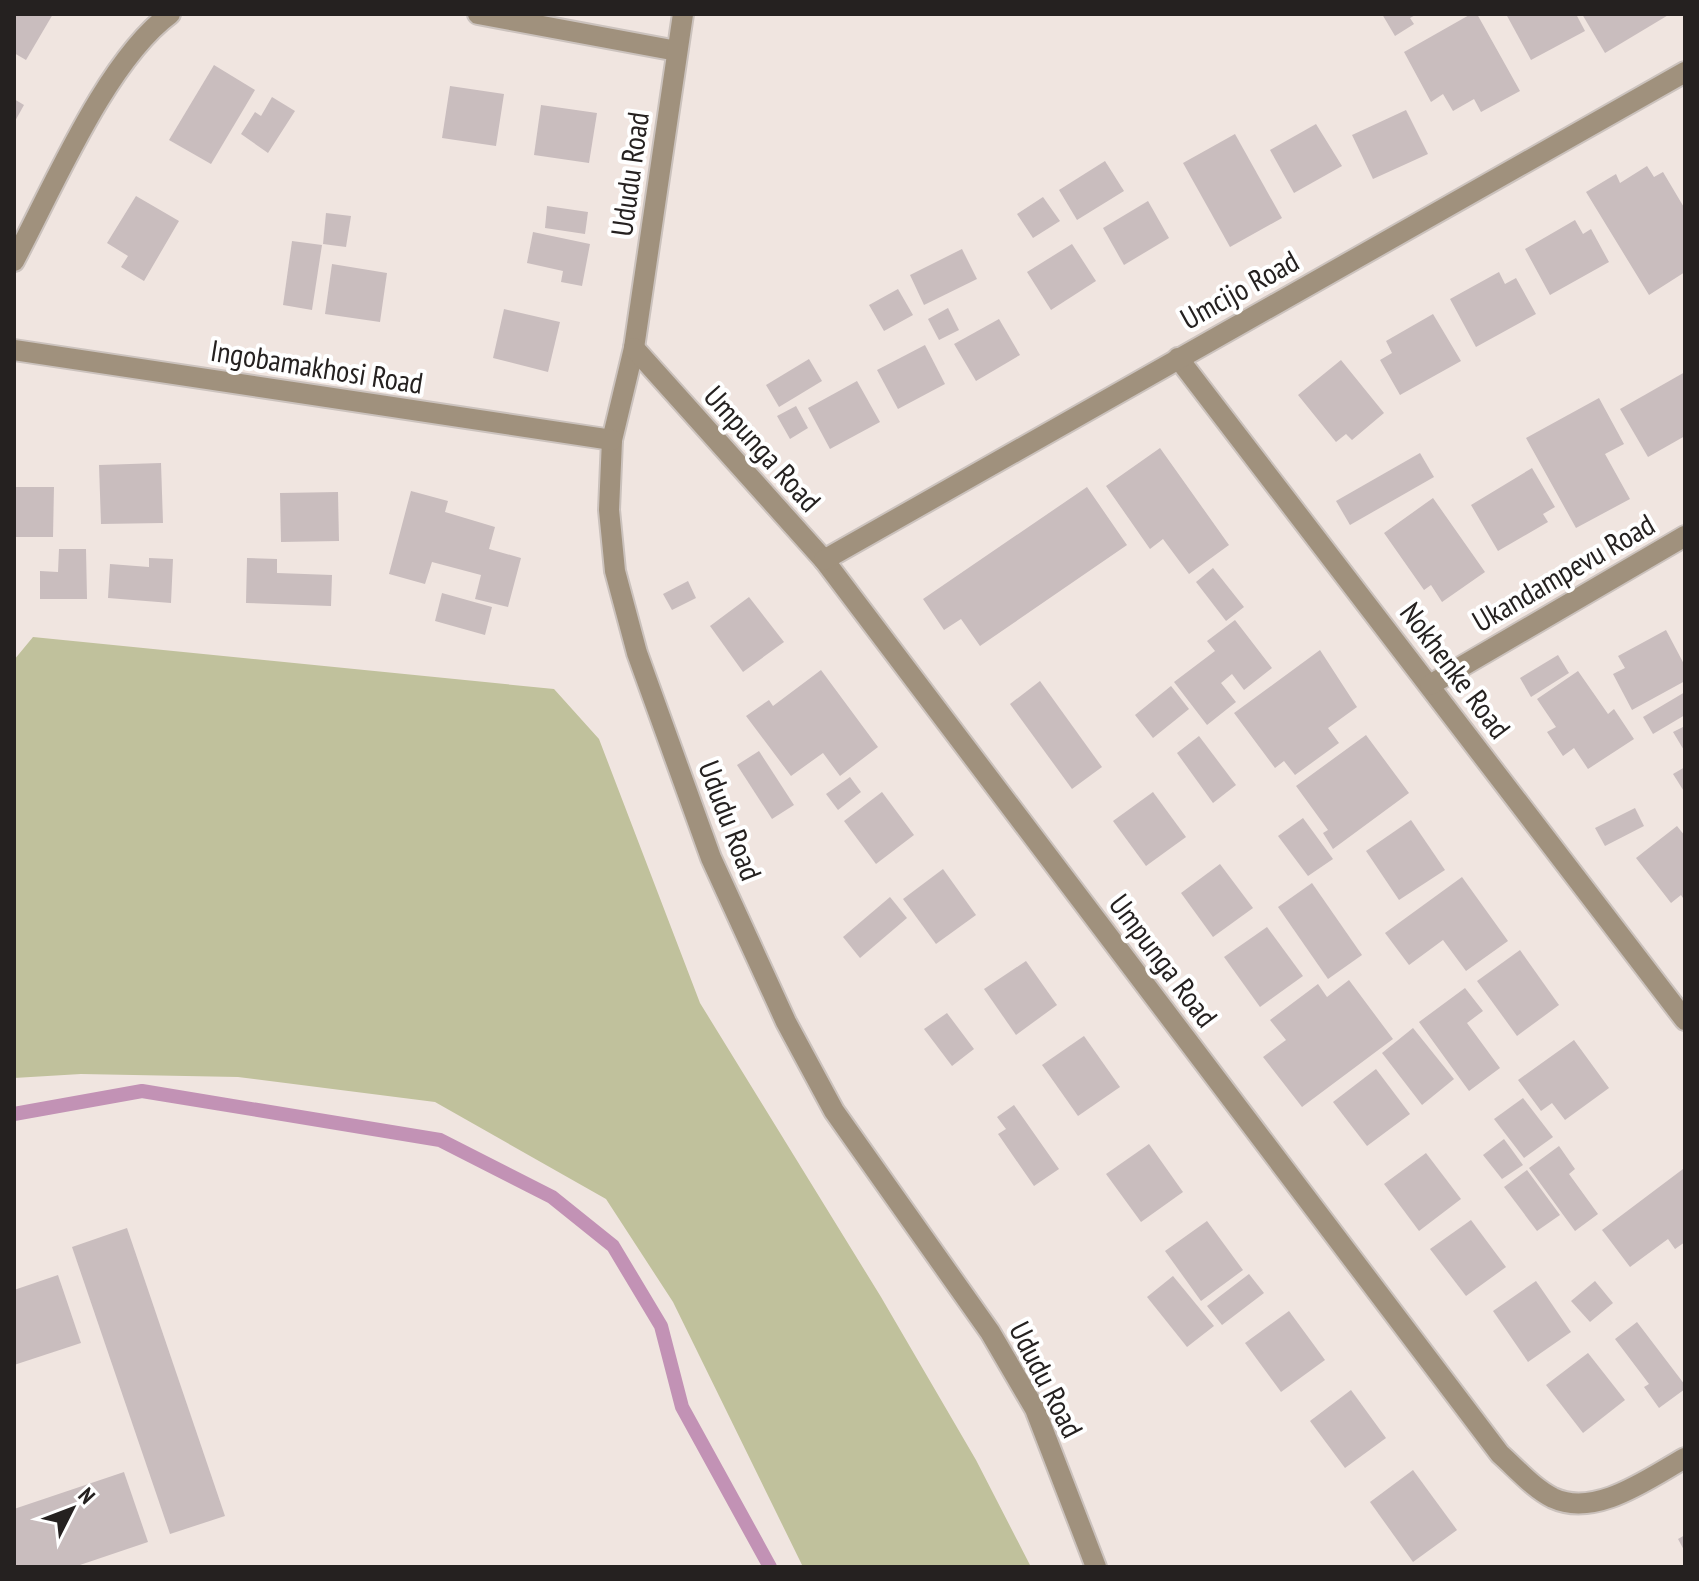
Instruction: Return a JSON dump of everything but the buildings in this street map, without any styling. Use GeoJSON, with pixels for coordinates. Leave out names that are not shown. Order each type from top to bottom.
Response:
{"type":"FeatureCollection","features":[{"type":"Feature","properties":{"kind":"street"},"geometry":{"type":"LineString","coordinates":[[14,261],[110,82],[133,48],[170,14]]}},
{"type":"Feature","properties":{"kind":"street"},"geometry":{"type":"LineString","coordinates":[[478,14],[677,51]]}},
{"type":"Feature","properties":{"kind":"street","name":"Ududu Road"},"geometry":{"type":"LineString","coordinates":[[683,14],[634,348],[612,440],[609,510],[615,571],[637,653],[711,858],[786,1022],[834,1111],[990,1332],[1035,1409],[1096,1567]]}},
{"type":"Feature","properties":{"kind":"street","name":"Umcijo Road"},"geometry":{"type":"LineString","coordinates":[[824,560],[1685,72]]}},
{"type":"Feature","properties":{"kind":"street","name":"Umpunga Road"},"geometry":{"type":"LineString","coordinates":[[634,348],[824,560],[1500,1454],[1538,1489],[1574,1504],[1616,1496],[1685,1458]]}},
{"type":"Feature","properties":{"kind":"street","name":"Ingobamakhosi Road"},"geometry":{"type":"LineString","coordinates":[[14,350],[612,440]]}},
{"type":"Feature","properties":{"kind":"street","name":"Nokhenke Road"},"geometry":{"type":"LineString","coordinates":[[1178,358],[1682,1011]]}},
{"type":"Feature","properties":{"kind":"street","name":"Ukandampevu Road"},"geometry":{"type":"LineString","coordinates":[[1430,685],[1685,536]]}},
{"type":"Feature","properties":{"kind":"green space"},"geometry":{"type":"Polygon","coordinates":[[[33,637],[554,689],[599,739],[700,1003],[881,1297],[976,1460],[1031,1567],[803,1567],[673,1302],[606,1199],[435,1102],[238,1077],[81,1074],[14,1078],[14,660],[33,637]]]}},
{"type":"Feature","properties":{"kind":"waterway"},"geometry":{"type":"LineString","coordinates":[[14,1114],[142,1091],[440,1140],[552,1197],[613,1246],[661,1326],[682,1407],[770,1567]]}}]}
